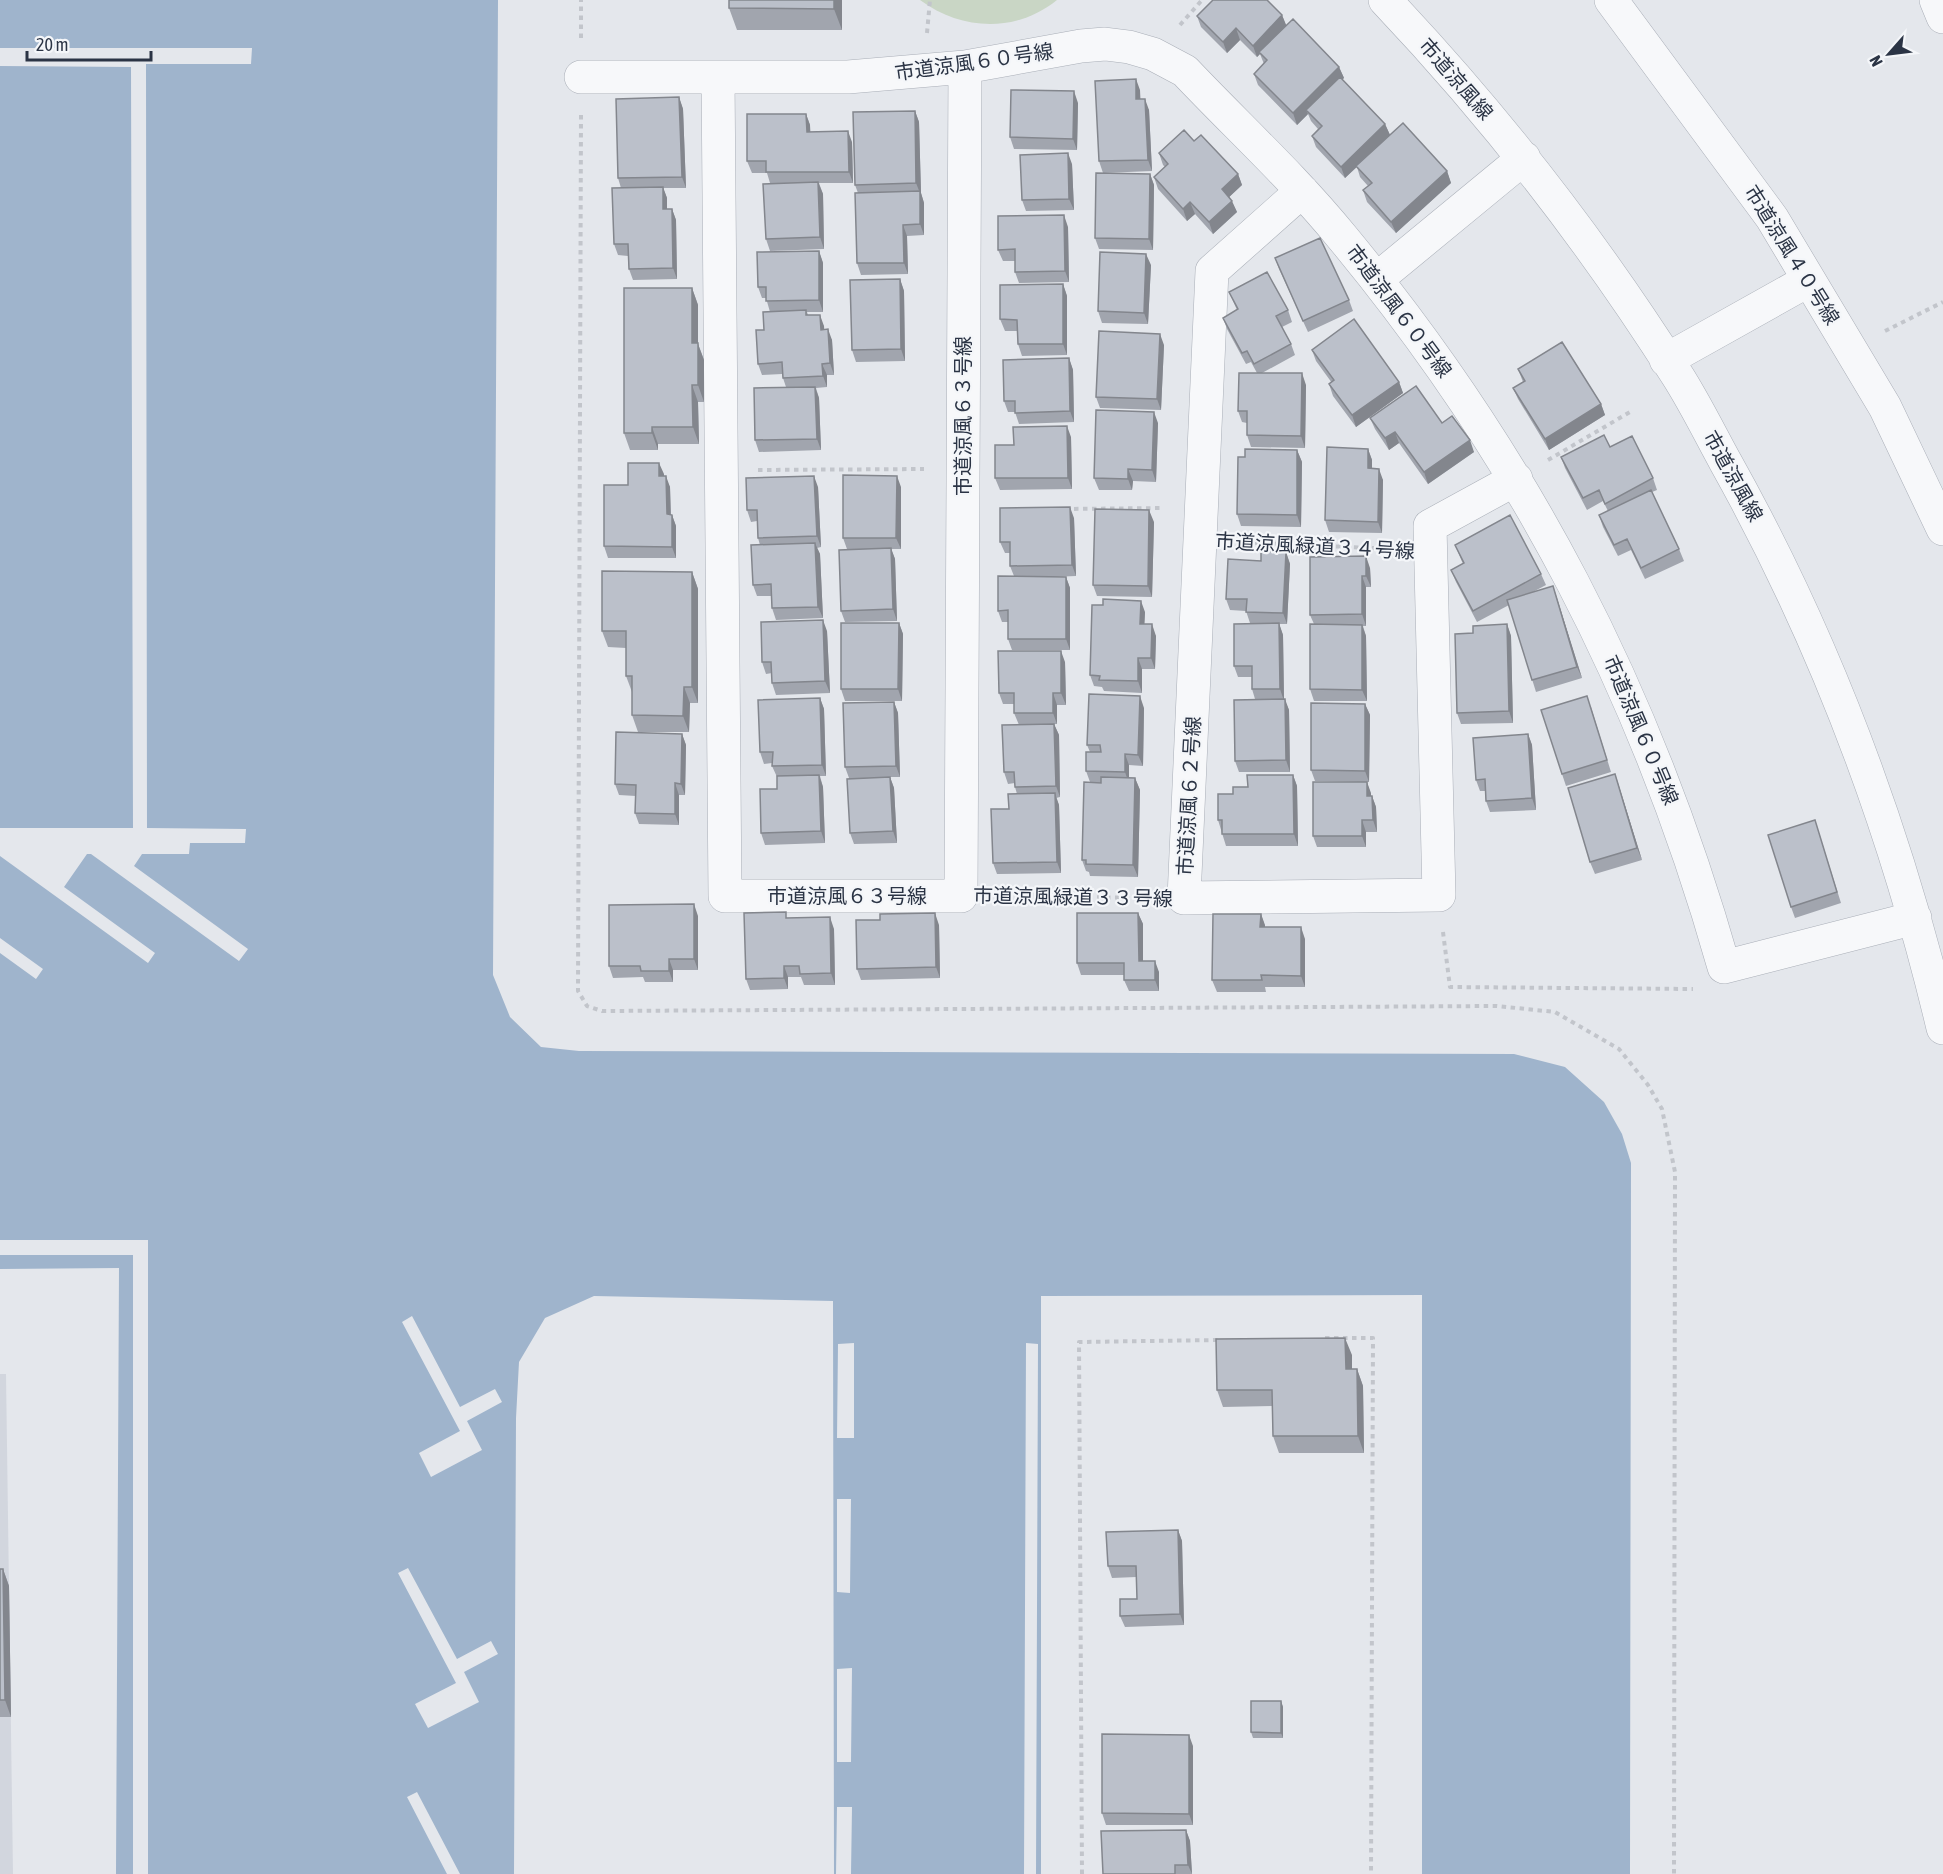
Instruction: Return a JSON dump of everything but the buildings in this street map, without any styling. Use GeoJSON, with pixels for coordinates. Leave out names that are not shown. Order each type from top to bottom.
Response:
{"type":"FeatureCollection","features":[{"type":"Feature","properties":{"kind":"street","name":"市道涼風線"},"geometry":{"type":"LineString","coordinates":[[1385,0],[1454,73],[1524,158],[1677,374],[1781,564],[1826,665],[1889,835],[1915,918],[1943,1028]]}},
{"type":"Feature","properties":{"kind":"street","name":"市道涼風４０号線"},"geometry":{"type":"LineString","coordinates":[[1611,0],[1772,218],[1885,407],[1943,529]]}},
{"type":"Feature","properties":{"kind":"street"},"geometry":{"type":"LineString","coordinates":[[1936,0],[1943,17]]}},
{"type":"Feature","properties":{"kind":"street","name":"市道涼風６０号線"},"geometry":{"type":"LineString","coordinates":[[581,77],[848,77],[965,67],[1081,46],[1113,45],[1154,54],[1185,71],[1302,191],[1377,279],[1426,343],[1516,479],[1590,612],[1652,751],[1700,884],[1725,967],[1915,918]]}},
{"type":"Feature","properties":{"kind":"street","name":"市道涼風６３号線"},"geometry":{"type":"LineString","coordinates":[[718,77],[724,896],[961,896],[965,67]]}},
{"type":"Feature","properties":{"kind":"street"},"geometry":{"type":"LineString","coordinates":[[1377,279],[1524,158]]}},
{"type":"Feature","properties":{"kind":"street","name":"市道涼風６２号線"},"geometry":{"type":"LineString","coordinates":[[1302,191],[1212,271],[1184,898],[1439,895]]}},
{"type":"Feature","properties":{"kind":"street"},"geometry":{"type":"LineString","coordinates":[[1666,360],[1809,280]]}},
{"type":"Feature","properties":{"kind":"street"},"geometry":{"type":"LineString","coordinates":[[1439,895],[1431,525],[1516,479]]}},
{"type":"Feature","properties":{"kind":"path"},"geometry":{"type":"LineString","coordinates":[[581,0],[582,451],[579,991],[587,1006],[602,1011],[1497,1006],[1555,1012],[1620,1049],[1644,1078],[1662,1109],[1675,1172],[1674,1874]]}},
{"type":"Feature","properties":{"kind":"path"},"geometry":{"type":"LineString","coordinates":[[1850,349],[1943,302]]}},
{"type":"Feature","properties":{"kind":"path"},"geometry":{"type":"LineString","coordinates":[[1516,479],[1630,412]]}},
{"type":"Feature","properties":{"kind":"path"},"geometry":{"type":"LineString","coordinates":[[721,470],[963,469]]}},
{"type":"Feature","properties":{"kind":"path","name":"市道涼風緑道３４号線"},"geometry":{"type":"LineString","coordinates":[[1058,509],[1431,551]]}},
{"type":"Feature","properties":{"kind":"path"},"geometry":{"type":"LineString","coordinates":[[1439,895],[1450,987],[1700,989]]}},
{"type":"Feature","properties":{"kind":"path","name":"市道涼風緑道３３号線"},"geometry":{"type":"LineString","coordinates":[[961,896],[1184,898]]}},
{"type":"Feature","properties":{"kind":"path"},"geometry":{"type":"LineString","coordinates":[[1315,1339],[1373,1338],[1371,1874]]}},
{"type":"Feature","properties":{"kind":"path"},"geometry":{"type":"LineString","coordinates":[[1082,1874],[1079,1342],[1220,1340]]}},
{"type":"Feature","properties":{"kind":"shaded area"},"geometry":{"type":"Polygon","coordinates":[[[0,1374],[6,1374],[13,1874],[0,1874],[0,1374]]]}},
{"type":"Feature","properties":{"kind":"green space"},"geometry":{"type":"Polygon","coordinates":[[[920,0],[1057,0],[1041,11],[1024,18],[1007,23],[989,24],[953,18],[920,0]]]}},
{"type":"Feature","properties":{"kind":"water"},"geometry":{"type":"Polygon","coordinates":[[[0,0],[498,0],[493,975],[510,1017],[541,1047],[579,1051],[1514,1054],[1565,1067],[1604,1102],[1622,1134],[1631,1163],[1630,1874],[1422,1874],[1422,1295],[1041,1296],[1041,1874],[834,1874],[833,1301],[594,1296],[545,1318],[519,1362],[516,1418],[514,1874],[116,1874],[119,1268],[0,1269],[0,0]]]}},
{"type":"Feature","properties":{"kind":"pier"},"geometry":{"type":"Polygon","coordinates":[[[0,48],[252,48],[251,64],[146,64],[147,828],[246,829],[245,843],[190,843],[189,854],[142,854],[134,866],[248,949],[239,961],[91,854],[87,854],[64,887],[155,953],[148,963],[0,856],[0,828],[133,828],[131,67],[0,66],[0,48]]]}},
{"type":"Feature","properties":{"kind":"pier"},"geometry":{"type":"Polygon","coordinates":[[[0,938],[43,969],[36,979],[0,953],[0,938]]]}},
{"type":"Feature","properties":{"kind":"pier"},"geometry":{"type":"Polygon","coordinates":[[[0,1240],[148,1240],[148,1874],[133,1874],[133,1255],[0,1255],[0,1240]]]}},
{"type":"Feature","properties":{"kind":"pier"},"geometry":{"type":"Polygon","coordinates":[[[412,1316],[460,1407],[495,1389],[502,1402],[467,1421],[482,1450],[431,1477],[419,1453],[460,1431],[402,1322],[412,1316]]]}},
{"type":"Feature","properties":{"kind":"pier"},"geometry":{"type":"Polygon","coordinates":[[[854,1343],[854,1438],[837,1438],[838,1344],[854,1343]]]}},
{"type":"Feature","properties":{"kind":"pier"},"geometry":{"type":"Polygon","coordinates":[[[1026,1343],[1038,1344],[1036,1874],[1024,1874],[1026,1343]]]}},
{"type":"Feature","properties":{"kind":"pier"},"geometry":{"type":"Polygon","coordinates":[[[837,1499],[851,1499],[850,1593],[837,1592],[837,1499]]]}},
{"type":"Feature","properties":{"kind":"pier"},"geometry":{"type":"Polygon","coordinates":[[[408,1568],[457,1659],[491,1641],[498,1654],[464,1672],[479,1702],[428,1728],[415,1704],[456,1683],[398,1573],[408,1568]]]}},
{"type":"Feature","properties":{"kind":"pier"},"geometry":{"type":"Polygon","coordinates":[[[852,1668],[851,1762],[837,1762],[837,1669],[852,1668]]]}},
{"type":"Feature","properties":{"kind":"pier"},"geometry":{"type":"Polygon","coordinates":[[[417,1792],[460,1874],[447,1874],[407,1797],[417,1792]]]}},
{"type":"Feature","properties":{"kind":"pier"},"geometry":{"type":"Polygon","coordinates":[[[837,1807],[852,1807],[851,1874],[836,1874],[837,1807]]]}}]}
